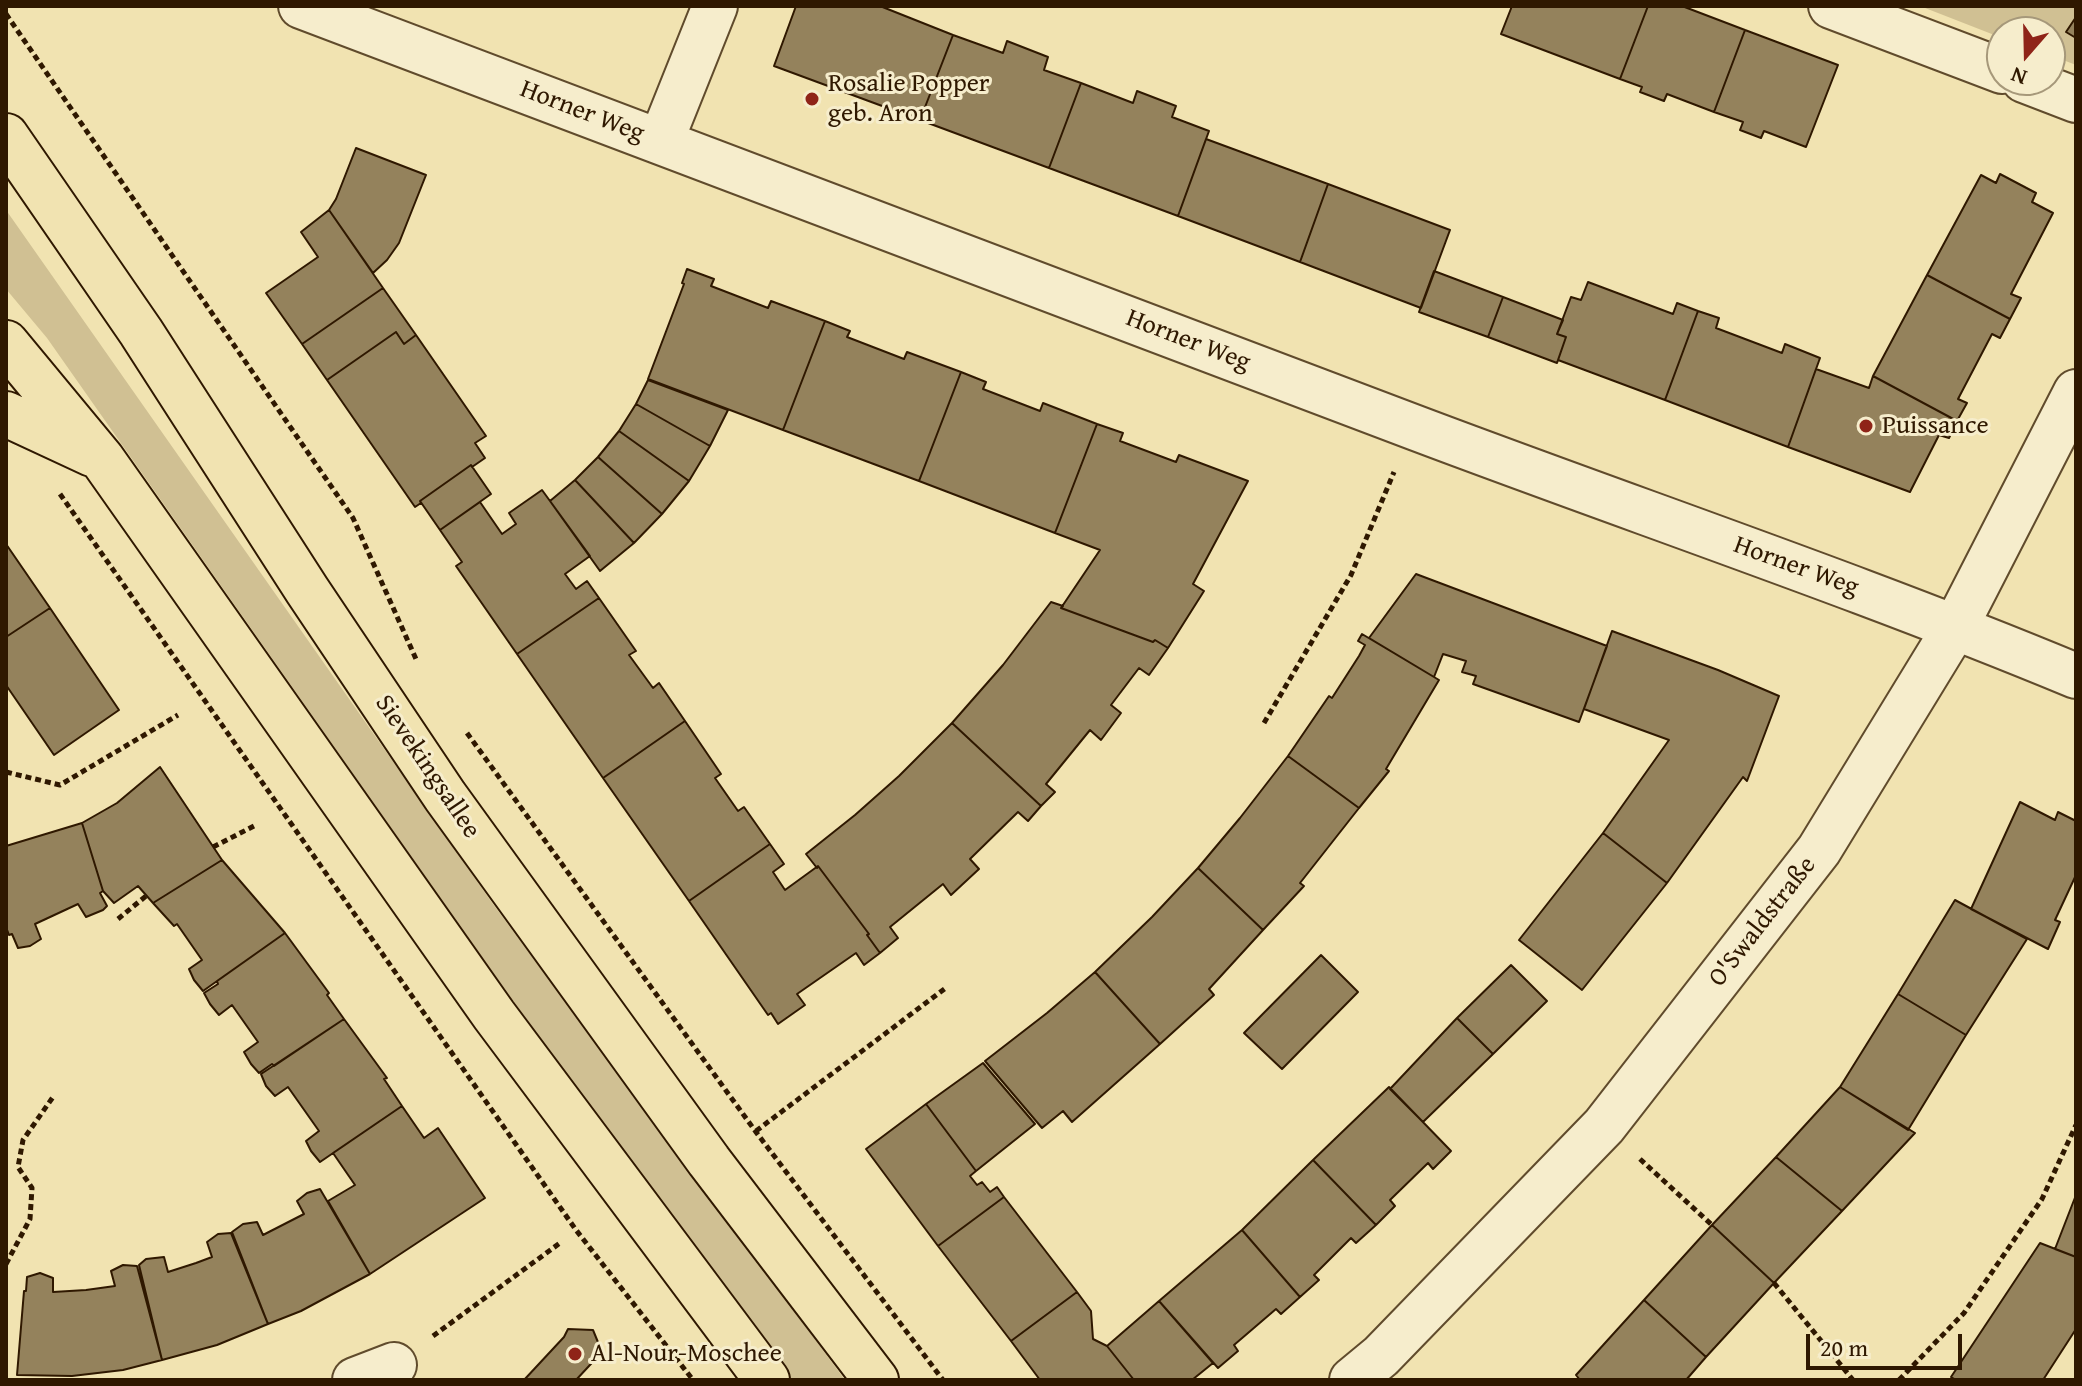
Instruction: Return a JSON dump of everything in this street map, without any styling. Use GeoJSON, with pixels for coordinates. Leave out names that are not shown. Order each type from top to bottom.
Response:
{"type":"FeatureCollection","features":[{"type":"Feature","properties":{"kind":"main road","name":"Sievekingsallee"},"geometry":{"type":"LineString","coordinates":[[6,136],[141,332],[307,590],[445,796],[709,1161],[876,1380]]}},
{"type":"Feature","properties":{"kind":"main road"},"geometry":{"type":"LineString","coordinates":[[6,343],[102,459],[494,1015],[767,1380]]}},
{"type":"Feature","properties":{"kind":"main road"},"geometry":{"type":"LineString","coordinates":[[6,414],[102,459]]}},
{"type":"Feature","properties":{"kind":"street","name":"Horner Weg"},"geometry":{"type":"LineString","coordinates":[[301,6],[1413,427],[1956,626],[2076,676]]}},
{"type":"Feature","properties":{"kind":"street"},"geometry":{"type":"LineString","coordinates":[[661,141],[715,6]]}},
{"type":"Feature","properties":{"kind":"street"},"geometry":{"type":"LineString","coordinates":[[1831,6],[1986,65]]}},
{"type":"Feature","properties":{"kind":"street","name":"O'Swaldstraße"},"geometry":{"type":"LineString","coordinates":[[1352,1380],[1381,1356],[1604,1126],[1819,850],[1956,626],[2076,392]]}},
{"type":"Feature","properties":{"kind":"path"},"geometry":{"type":"LineString","coordinates":[[6,14],[353,518],[421,670]]}},
{"type":"Feature","properties":{"kind":"path"},"geometry":{"type":"LineString","coordinates":[[1264,723],[1351,575],[1413,427]]}},
{"type":"Feature","properties":{"kind":"path"},"geometry":{"type":"LineString","coordinates":[[54,486],[576,1230],[693,1380]]}},
{"type":"Feature","properties":{"kind":"path"},"geometry":{"type":"LineString","coordinates":[[6,772],[60,785],[178,715]]}},
{"type":"Feature","properties":{"kind":"path"},"geometry":{"type":"LineString","coordinates":[[458,721],[756,1132],[943,1380]]}},
{"type":"Feature","properties":{"kind":"path"},"geometry":{"type":"LineString","coordinates":[[213,847],[256,825]]}},
{"type":"Feature","properties":{"kind":"path"},"geometry":{"type":"LineString","coordinates":[[118,919],[146,896]]}},
{"type":"Feature","properties":{"kind":"path"},"geometry":{"type":"LineString","coordinates":[[756,1132],[947,987]]}},
{"type":"Feature","properties":{"kind":"path"},"geometry":{"type":"LineString","coordinates":[[6,1264],[30,1219],[32,1188],[18,1167],[23,1140],[53,1097]]}},
{"type":"Feature","properties":{"kind":"path"},"geometry":{"type":"LineString","coordinates":[[1899,1380],[1964,1313],[2042,1199],[2076,1125]]}},
{"type":"Feature","properties":{"kind":"path"},"geometry":{"type":"LineString","coordinates":[[1604,1126],[1712,1225]]}},
{"type":"Feature","properties":{"kind":"path"},"geometry":{"type":"LineString","coordinates":[[375,1373],[560,1243]]}},
{"type":"Feature","properties":{"kind":"path"},"geometry":{"type":"LineString","coordinates":[[1774,1283],[1853,1380]]}},
{"type":"Feature","properties":{"kind":"shaded area"},"geometry":{"type":"Polygon","coordinates":[[[1920,6],[2076,6],[2076,65],[2066,61],[2066,16],[1986,16],[1986,32],[1920,6]]]}},
{"type":"Feature","properties":{"kind":"shaded area"},"geometry":{"type":"Polygon","coordinates":[[[6,210],[493,904],[845,1380],[789,1380],[754,1338],[47,338],[6,289],[6,210]]]}},
{"type":"Feature","properties":{"kind":"building"},"geometry":{"type":"Polygon","coordinates":[[[796,6],[880,6],[953,35],[920,120],[774,66],[796,6]]]}},
{"type":"Feature","properties":{"kind":"building"},"geometry":{"type":"Polygon","coordinates":[[[1512,6],[1648,6],[1620,79],[1501,34],[1512,6]]]}},
{"type":"Feature","properties":{"kind":"building"},"geometry":{"type":"Polygon","coordinates":[[[1648,6],[1682,6],[1745,30],[1714,112],[1667,94],[1664,101],[1640,92],[1642,87],[1620,79],[1648,6]]]}},
{"type":"Feature","properties":{"kind":"building"},"geometry":{"type":"Polygon","coordinates":[[[2076,17],[2076,38],[2066,32],[2076,17]]]}},
{"type":"Feature","properties":{"kind":"building"},"geometry":{"type":"Polygon","coordinates":[[[1745,30],[1838,65],[1806,147],[1764,131],[1761,138],[1740,130],[1743,122],[1714,112],[1745,30]]]}},
{"type":"Feature","properties":{"kind":"building"},"geometry":{"type":"Polygon","coordinates":[[[953,35],[1003,53],[1007,41],[1048,57],[1044,70],[1081,83],[1049,168],[920,120],[953,35]]]}},
{"type":"Feature","properties":{"kind":"building"},"geometry":{"type":"Polygon","coordinates":[[[1081,83],[1133,103],[1137,91],[1176,106],[1172,117],[1209,131],[1178,216],[1049,168],[1081,83]]]}},
{"type":"Feature","properties":{"kind":"building"},"geometry":{"type":"Polygon","coordinates":[[[1206,139],[1328,184],[1300,262],[1178,216],[1206,139]]]}},
{"type":"Feature","properties":{"kind":"building"},"geometry":{"type":"Polygon","coordinates":[[[356,148],[426,175],[399,243],[373,273],[329,210],[356,148]]]}},
{"type":"Feature","properties":{"kind":"building"},"geometry":{"type":"Polygon","coordinates":[[[2000,174],[2036,193],[2032,202],[2053,213],[2011,294],[2021,298],[2010,319],[1927,275],[1981,175],[1996,183],[2000,174]]]}},
{"type":"Feature","properties":{"kind":"building"},"geometry":{"type":"Polygon","coordinates":[[[1328,184],[1450,230],[1421,308],[1300,262],[1328,184]]]}},
{"type":"Feature","properties":{"kind":"building"},"geometry":{"type":"Polygon","coordinates":[[[329,210],[383,288],[302,344],[266,293],[318,257],[301,232],[329,210]]]}},
{"type":"Feature","properties":{"kind":"building"},"geometry":{"type":"Polygon","coordinates":[[[687,269],[714,279],[711,286],[768,308],[771,301],[825,321],[783,430],[648,379],[687,269]]]}},
{"type":"Feature","properties":{"kind":"building"},"geometry":{"type":"Polygon","coordinates":[[[1434,271],[1503,297],[1488,337],[1419,312],[1434,271]]]}},
{"type":"Feature","properties":{"kind":"building"},"geometry":{"type":"Polygon","coordinates":[[[1927,275],[2010,319],[2000,338],[1992,334],[1958,399],[1967,403],[1957,421],[1873,376],[1927,275]]]}},
{"type":"Feature","properties":{"kind":"building"},"geometry":{"type":"Polygon","coordinates":[[[1588,282],[1673,314],[1677,303],[1698,311],[1665,400],[1558,360],[1566,337],[1557,334],[1571,297],[1581,300],[1588,282]]]}},
{"type":"Feature","properties":{"kind":"building"},"geometry":{"type":"Polygon","coordinates":[[[383,288],[416,335],[404,344],[396,332],[327,380],[302,344],[383,288]]]}},
{"type":"Feature","properties":{"kind":"building"},"geometry":{"type":"Polygon","coordinates":[[[1503,297],[1563,320],[1557,334],[1566,337],[1557,363],[1488,337],[1503,297]]]}},
{"type":"Feature","properties":{"kind":"building"},"geometry":{"type":"Polygon","coordinates":[[[1698,311],[1719,318],[1716,328],[1782,353],[1785,344],[1820,358],[1788,447],[1665,400],[1698,311]]]}},
{"type":"Feature","properties":{"kind":"building"},"geometry":{"type":"Polygon","coordinates":[[[825,321],[850,331],[847,337],[904,359],[907,352],[961,372],[919,481],[783,430],[825,321]]]}},
{"type":"Feature","properties":{"kind":"building"},"geometry":{"type":"Polygon","coordinates":[[[396,332],[404,344],[416,335],[486,436],[475,443],[485,458],[415,507],[327,380],[396,332]]]}},
{"type":"Feature","properties":{"kind":"building"},"geometry":{"type":"Polygon","coordinates":[[[1816,369],[1869,388],[1873,376],[1957,421],[1949,438],[1939,435],[1910,492],[1788,447],[1816,369]]]}},
{"type":"Feature","properties":{"kind":"building"},"geometry":{"type":"Polygon","coordinates":[[[961,372],[986,382],[983,389],[1040,411],[1043,403],[1097,424],[1055,533],[919,481],[961,372]]]}},
{"type":"Feature","properties":{"kind":"building"},"geometry":{"type":"Polygon","coordinates":[[[648,380],[728,410],[710,446],[636,404],[648,380]]]}},
{"type":"Feature","properties":{"kind":"building"},"geometry":{"type":"Polygon","coordinates":[[[636,404],[710,446],[689,481],[619,431],[636,404]]]}},
{"type":"Feature","properties":{"kind":"building"},"geometry":{"type":"Polygon","coordinates":[[[1097,424],[1123,433],[1120,441],[1176,462],[1179,455],[1248,481],[1193,584],[1204,591],[1168,648],[1155,640],[1153,642],[1061,608],[1100,550],[1055,533],[1097,424]]]}},
{"type":"Feature","properties":{"kind":"building"},"geometry":{"type":"Polygon","coordinates":[[[619,431],[689,481],[662,514],[598,457],[619,431]]]}},
{"type":"Feature","properties":{"kind":"building"},"geometry":{"type":"Polygon","coordinates":[[[598,457],[662,514],[634,543],[575,480],[598,457]]]}},
{"type":"Feature","properties":{"kind":"building"},"geometry":{"type":"Polygon","coordinates":[[[471,465],[491,494],[440,530],[420,501],[471,465]]]}},
{"type":"Feature","properties":{"kind":"building"},"geometry":{"type":"Polygon","coordinates":[[[575,480],[634,543],[600,571],[550,501],[575,480]]]}},
{"type":"Feature","properties":{"kind":"building"},"geometry":{"type":"Polygon","coordinates":[[[542,490],[590,556],[565,574],[576,589],[587,581],[599,598],[517,654],[456,566],[462,562],[440,530],[480,502],[502,534],[516,524],[509,513],[542,490]]]}},
{"type":"Feature","properties":{"kind":"building"},"geometry":{"type":"Polygon","coordinates":[[[6,544],[50,608],[6,637],[6,544]]]}},
{"type":"Feature","properties":{"kind":"building"},"geometry":{"type":"Polygon","coordinates":[[[1416,574],[1607,646],[1579,722],[1473,684],[1476,676],[1462,672],[1466,661],[1443,654],[1434,677],[1369,638],[1416,574]]]}},
{"type":"Feature","properties":{"kind":"building"},"geometry":{"type":"Polygon","coordinates":[[[599,598],[636,651],[629,655],[653,688],[659,683],[685,721],[603,778],[517,654],[599,598]]]}},
{"type":"Feature","properties":{"kind":"building"},"geometry":{"type":"Polygon","coordinates":[[[1051,602],[1153,642],[1155,640],[1168,648],[1149,675],[1139,668],[1111,705],[1121,713],[1101,740],[1090,730],[1046,784],[1055,792],[1041,806],[952,723],[1003,665],[1051,602]]]}},
{"type":"Feature","properties":{"kind":"building"},"geometry":{"type":"Polygon","coordinates":[[[50,608],[119,710],[54,755],[6,685],[6,637],[50,608]]]}},
{"type":"Feature","properties":{"kind":"building"},"geometry":{"type":"Polygon","coordinates":[[[1612,631],[1779,696],[1747,781],[1743,777],[1667,883],[1603,833],[1669,740],[1584,709],[1612,631]]]}},
{"type":"Feature","properties":{"kind":"building"},"geometry":{"type":"Polygon","coordinates":[[[1362,634],[1439,680],[1386,769],[1389,771],[1359,808],[1288,756],[1359,656],[1365,645],[1358,641],[1362,634]]]}},
{"type":"Feature","properties":{"kind":"building"},"geometry":{"type":"Polygon","coordinates":[[[685,721],[721,774],[715,778],[738,811],[744,807],[770,844],[689,901],[603,778],[685,721]]]}},
{"type":"Feature","properties":{"kind":"building"},"geometry":{"type":"Polygon","coordinates":[[[952,723],[1041,806],[1028,821],[1018,812],[970,859],[979,869],[951,895],[943,884],[890,927],[898,938],[880,953],[869,934],[806,854],[899,776],[952,723]]]}},
{"type":"Feature","properties":{"kind":"building"},"geometry":{"type":"Polygon","coordinates":[[[1288,756],[1359,808],[1300,883],[1304,886],[1263,930],[1198,868],[1288,756]]]}},
{"type":"Feature","properties":{"kind":"building"},"geometry":{"type":"Polygon","coordinates":[[[160,767],[222,860],[153,903],[138,886],[114,903],[103,891],[82,823],[117,803],[160,767]]]}},
{"type":"Feature","properties":{"kind":"building"},"geometry":{"type":"Polygon","coordinates":[[[2020,802],[2055,820],[2058,812],[2076,821],[2076,875],[2055,920],[2060,922],[2048,949],[1971,909],[2020,802]]]}},
{"type":"Feature","properties":{"kind":"building"},"geometry":{"type":"Polygon","coordinates":[[[82,823],[103,891],[100,893],[107,906],[86,917],[78,904],[35,924],[41,939],[30,946],[18,948],[6,927],[6,846],[82,823]]]}},
{"type":"Feature","properties":{"kind":"building"},"geometry":{"type":"Polygon","coordinates":[[[1603,833],[1667,883],[1582,990],[1519,940],[1603,833]]]}},
{"type":"Feature","properties":{"kind":"building"},"geometry":{"type":"Polygon","coordinates":[[[770,844],[784,864],[773,872],[785,890],[818,866],[880,953],[864,965],[856,953],[797,994],[805,1005],[778,1024],[771,1013],[768,1015],[689,901],[770,844]]]}},
{"type":"Feature","properties":{"kind":"building"},"geometry":{"type":"Polygon","coordinates":[[[222,860],[285,933],[203,991],[189,969],[202,960],[177,924],[174,926],[153,903],[222,860]]]}},
{"type":"Feature","properties":{"kind":"building"},"geometry":{"type":"Polygon","coordinates":[[[1198,868],[1263,930],[1209,989],[1214,995],[1160,1044],[1095,972],[1198,868]]]}},
{"type":"Feature","properties":{"kind":"building"},"geometry":{"type":"Polygon","coordinates":[[[1955,900],[2027,939],[1966,1035],[1898,994],[1955,900]]]}},
{"type":"Feature","properties":{"kind":"building"},"geometry":{"type":"Polygon","coordinates":[[[285,933],[344,1019],[259,1073],[244,1052],[258,1042],[232,1005],[219,1015],[204,993],[285,933]]]}},
{"type":"Feature","properties":{"kind":"building"},"geometry":{"type":"Polygon","coordinates":[[[1321,955],[1358,992],[1282,1069],[1244,1033],[1321,955]]]}},
{"type":"Feature","properties":{"kind":"building"},"geometry":{"type":"Polygon","coordinates":[[[1511,965],[1547,1001],[1493,1054],[1457,1018],[1511,965]]]}},
{"type":"Feature","properties":{"kind":"building"},"geometry":{"type":"Polygon","coordinates":[[[1095,972],[1160,1044],[1072,1122],[1063,1111],[1042,1128],[985,1061],[1095,972]]]}},
{"type":"Feature","properties":{"kind":"building"},"geometry":{"type":"Polygon","coordinates":[[[1898,994],[1966,1035],[1908,1130],[1840,1087],[1898,994]]]}},
{"type":"Feature","properties":{"kind":"building"},"geometry":{"type":"Polygon","coordinates":[[[1457,1018],[1493,1054],[1423,1122],[1390,1089],[1457,1018]]]}},
{"type":"Feature","properties":{"kind":"building"},"geometry":{"type":"Polygon","coordinates":[[[344,1019],[387,1078],[384,1079],[402,1106],[320,1162],[306,1141],[319,1131],[288,1087],[275,1096],[261,1074],[344,1019]]]}},
{"type":"Feature","properties":{"kind":"building"},"geometry":{"type":"Polygon","coordinates":[[[983,1063],[1035,1124],[976,1171],[926,1104],[983,1063]]]}},
{"type":"Feature","properties":{"kind":"building"},"geometry":{"type":"Polygon","coordinates":[[[1389,1087],[1451,1151],[1433,1169],[1428,1163],[1390,1200],[1395,1206],[1376,1225],[1313,1160],[1389,1087]]]}},
{"type":"Feature","properties":{"kind":"building"},"geometry":{"type":"Polygon","coordinates":[[[1840,1087],[1915,1133],[1842,1211],[1776,1157],[1840,1087]]]}},
{"type":"Feature","properties":{"kind":"building"},"geometry":{"type":"Polygon","coordinates":[[[926,1104],[976,1171],[970,1176],[977,1185],[982,1182],[990,1192],[997,1187],[1004,1197],[938,1246],[866,1149],[926,1104]]]}},
{"type":"Feature","properties":{"kind":"building"},"geometry":{"type":"Polygon","coordinates":[[[402,1106],[424,1138],[438,1128],[485,1198],[370,1274],[328,1201],[355,1185],[333,1153],[402,1106]]]}},
{"type":"Feature","properties":{"kind":"building"},"geometry":{"type":"Polygon","coordinates":[[[1776,1157],[1842,1211],[1774,1283],[1712,1225],[1776,1157]]]}},
{"type":"Feature","properties":{"kind":"building"},"geometry":{"type":"Polygon","coordinates":[[[1313,1160],[1376,1225],[1356,1243],[1351,1238],[1314,1275],[1319,1280],[1300,1297],[1242,1230],[1313,1160]]]}},
{"type":"Feature","properties":{"kind":"building"},"geometry":{"type":"Polygon","coordinates":[[[320,1189],[370,1274],[301,1311],[268,1324],[232,1232],[243,1224],[257,1222],[263,1235],[304,1214],[297,1201],[307,1193],[320,1189]]]}},
{"type":"Feature","properties":{"kind":"building"},"geometry":{"type":"Polygon","coordinates":[[[2076,1195],[2076,1257],[2055,1249],[2076,1195]]]}},
{"type":"Feature","properties":{"kind":"building"},"geometry":{"type":"Polygon","coordinates":[[[1004,1197],[1077,1292],[1011,1341],[938,1246],[1004,1197]]]}},
{"type":"Feature","properties":{"kind":"building"},"geometry":{"type":"Polygon","coordinates":[[[1712,1225],[1774,1283],[1706,1357],[1644,1300],[1712,1225]]]}},
{"type":"Feature","properties":{"kind":"building"},"geometry":{"type":"Polygon","coordinates":[[[1242,1230],[1300,1297],[1281,1314],[1276,1309],[1234,1345],[1238,1351],[1218,1368],[1159,1301],[1242,1230]]]}},
{"type":"Feature","properties":{"kind":"building"},"geometry":{"type":"Polygon","coordinates":[[[231,1233],[268,1324],[217,1345],[162,1360],[139,1265],[146,1259],[164,1257],[168,1272],[196,1263],[212,1257],[207,1242],[218,1234],[231,1233]]]}},
{"type":"Feature","properties":{"kind":"building"},"geometry":{"type":"Polygon","coordinates":[[[2040,1243],[2076,1257],[2076,1329],[2043,1380],[1956,1380],[1951,1377],[2040,1243]]]}},
{"type":"Feature","properties":{"kind":"building"},"geometry":{"type":"Polygon","coordinates":[[[123,1265],[137,1266],[162,1360],[123,1370],[72,1376],[17,1375],[27,1277],[40,1273],[53,1278],[53,1292],[86,1290],[115,1286],[111,1271],[123,1265]]]}},
{"type":"Feature","properties":{"kind":"building"},"geometry":{"type":"Polygon","coordinates":[[[1077,1292],[1091,1311],[1093,1339],[1107,1346],[1134,1380],[1040,1380],[1011,1341],[1077,1292]]]}},
{"type":"Feature","properties":{"kind":"building"},"geometry":{"type":"Polygon","coordinates":[[[1644,1300],[1706,1357],[1686,1380],[1580,1380],[1576,1375],[1644,1300]]]}},
{"type":"Feature","properties":{"kind":"building"},"geometry":{"type":"Polygon","coordinates":[[[1159,1301],[1213,1363],[1192,1380],[1134,1380],[1107,1346],[1159,1301]]]}},
{"type":"Feature","properties":{"kind":"building","name":"Al-Nour-Moschee"},"geometry":{"type":"Polygon","coordinates":[[[568,1329],[593,1330],[602,1352],[576,1380],[524,1380],[564,1337],[568,1329]]]}},
{"type":"Feature","properties":{"kind":"place","name":"Rosalie Popper geb. Aron"},"geometry":{"type":"Point","coordinates":[812,99]}},
{"type":"Feature","properties":{"kind":"place","name":"Puissance"},"geometry":{"type":"Point","coordinates":[1866,426]}},
{"type":"Feature","properties":{"kind":"place","name":"Al-Nour-Moschee"},"geometry":{"type":"Point","coordinates":[575,1354]}}]}
